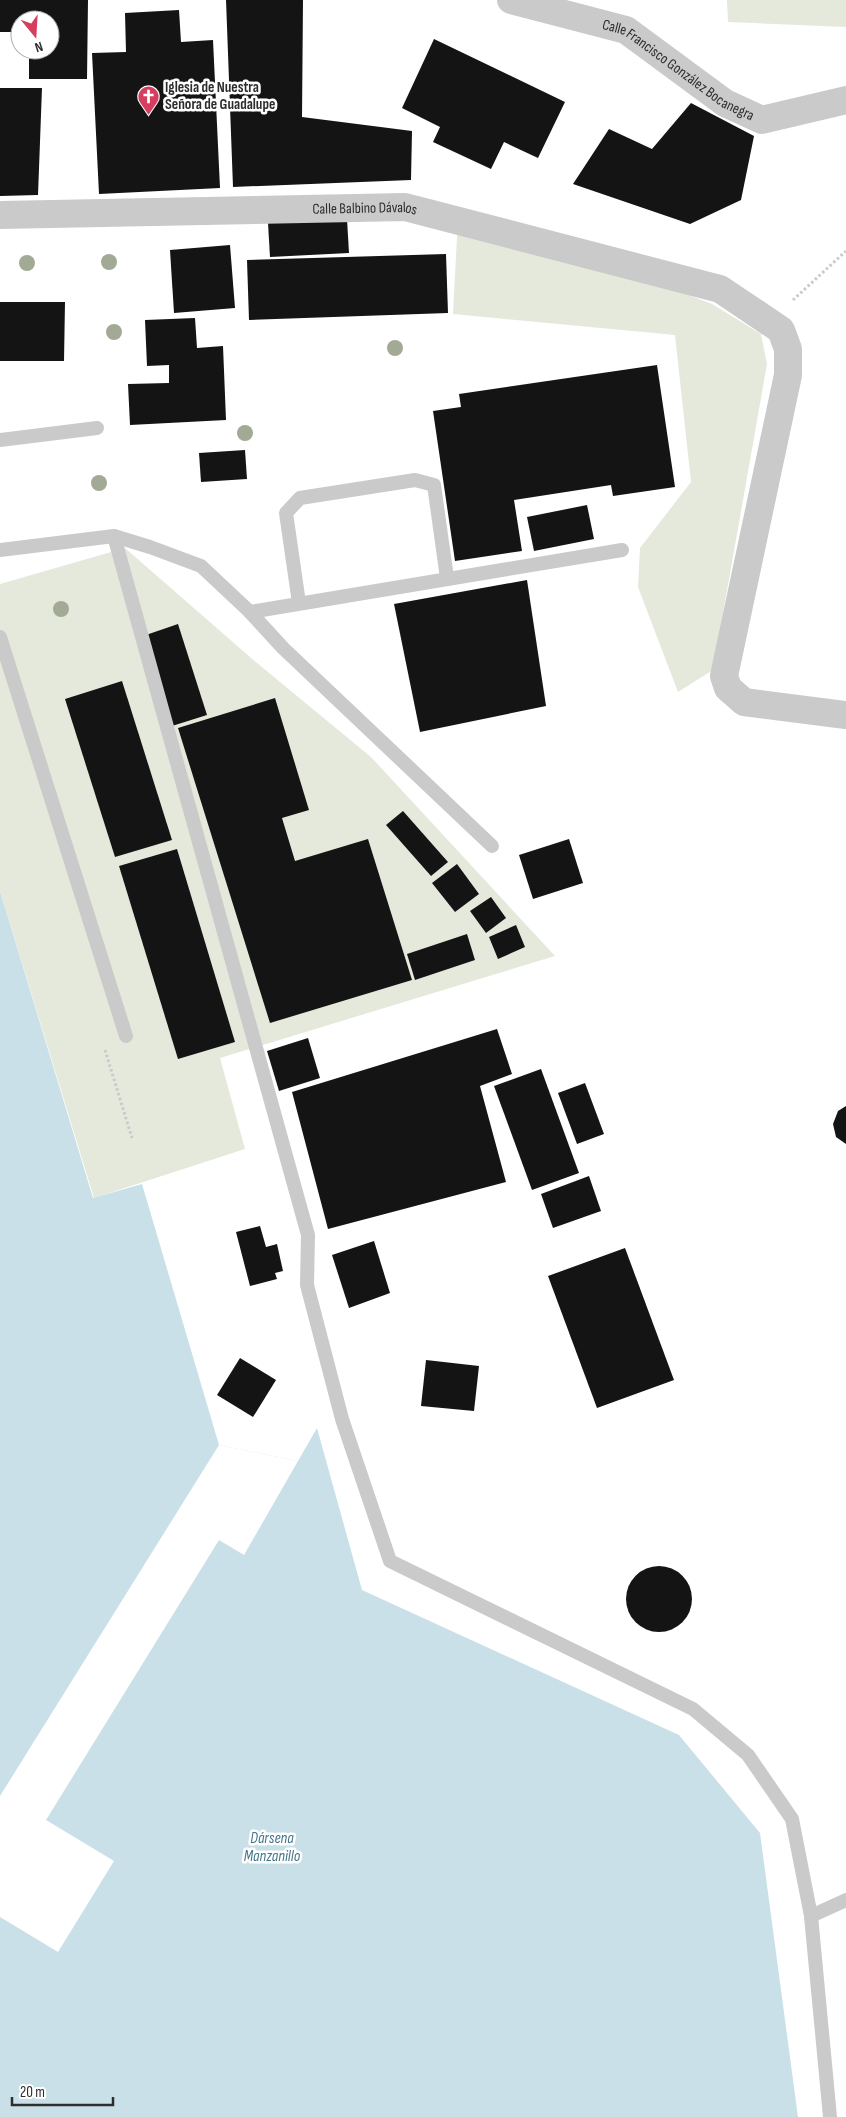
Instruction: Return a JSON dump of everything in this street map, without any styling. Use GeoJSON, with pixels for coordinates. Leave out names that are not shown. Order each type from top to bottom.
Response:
{"type":"FeatureCollection","features":[{"type":"Feature","properties":{"kind":"street","name":"Calle Francisco González Bocanegra"},"geometry":{"type":"LineString","coordinates":[[511,0],[626,30],[725,103],[762,120],[846,100]]}},
{"type":"Feature","properties":{"kind":"street","name":"Calle Balbino Dávalos"},"geometry":{"type":"LineString","coordinates":[[0,214],[405,208],[720,289],[768,322]]}},
{"type":"Feature","properties":{"kind":"street"},"geometry":{"type":"LineString","coordinates":[[768,322],[781,330],[788,349],[788,375],[724,676],[728,688],[744,702],[846,716]]}},
{"type":"Feature","properties":{"kind":"lane"},"geometry":{"type":"LineString","coordinates":[[0,440],[97,428]]}},
{"type":"Feature","properties":{"kind":"lane"},"geometry":{"type":"LineString","coordinates":[[298,604],[286,512],[300,498],[415,480],[434,485],[446,578]]}},
{"type":"Feature","properties":{"kind":"lane"},"geometry":{"type":"LineString","coordinates":[[0,550],[114,536],[150,546],[201,566],[250,612],[283,648],[492,846]]}},
{"type":"Feature","properties":{"kind":"lane"},"geometry":{"type":"LineString","coordinates":[[114,536],[308,1235],[307,1285],[342,1420],[390,1561],[693,1709],[748,1755],[792,1818],[811,1916],[830,2117]]}},
{"type":"Feature","properties":{"kind":"lane"},"geometry":{"type":"LineString","coordinates":[[250,612],[622,550]]}},
{"type":"Feature","properties":{"kind":"lane"},"geometry":{"type":"LineString","coordinates":[[0,637],[126,1036]]}},
{"type":"Feature","properties":{"kind":"lane"},"geometry":{"type":"LineString","coordinates":[[811,1916],[846,1900]]}},
{"type":"Feature","properties":{"kind":"path"},"geometry":{"type":"LineString","coordinates":[[768,322],[846,251]]}},
{"type":"Feature","properties":{"kind":"shaded area"},"geometry":{"type":"Polygon","coordinates":[[[727,0],[846,0],[846,27],[728,22],[727,0]]]}},
{"type":"Feature","properties":{"kind":"shaded area"},"geometry":{"type":"Polygon","coordinates":[[[458,217],[601,261],[712,304],[761,334],[767,364],[713,670],[678,692],[638,587],[640,548],[691,482],[675,335],[453,314],[458,217]]]}},
{"type":"Feature","properties":{"kind":"shaded area"},"geometry":{"type":"Polygon","coordinates":[[[125,548],[257,663],[371,757],[555,956],[220,1058],[245,1149],[94,1198],[0,891],[0,584],[125,548]]]}},
{"type":"Feature","properties":{"kind":"water","name":"Dársena Manzanillo"},"geometry":{"type":"Polygon","coordinates":[[[0,891],[93,1198],[142,1184],[219,1445],[298,1461],[317,1428],[362,1590],[679,1735],[760,1833],[798,2117],[0,2117],[0,891]]]}},
{"type":"Feature","properties":{"kind":"pier"},"geometry":{"type":"Polygon","coordinates":[[[219,1445],[298,1461],[244,1555],[219,1540],[46,1820],[114,1861],[58,1952],[0,1917],[0,1796],[219,1445]]]}},
{"type":"Feature","properties":{"kind":"building"},"geometry":{"type":"Polygon","coordinates":[[[0,0],[88,0],[87,79],[29,79],[29,60],[60,60],[60,10],[10,10],[10,32],[0,32],[0,0]]]}},
{"type":"Feature","properties":{"kind":"building"},"geometry":{"type":"Polygon","coordinates":[[[226,0],[303,0],[302,117],[412,131],[411,180],[233,187],[226,0]]]}},
{"type":"Feature","properties":{"kind":"building"},"geometry":{"type":"Polygon","coordinates":[[[179,10],[181,42],[213,40],[220,188],[99,194],[92,53],[126,52],[125,13],[179,10]]]}},
{"type":"Feature","properties":{"kind":"building"},"geometry":{"type":"Polygon","coordinates":[[[434,39],[565,102],[538,158],[504,142],[491,169],[433,142],[440,127],[402,108],[434,39]]]}},
{"type":"Feature","properties":{"kind":"building"},"geometry":{"type":"Polygon","coordinates":[[[0,88],[42,88],[38,195],[0,196],[0,88]]]}},
{"type":"Feature","properties":{"kind":"building"},"geometry":{"type":"Polygon","coordinates":[[[691,103],[754,136],[741,200],[690,224],[573,184],[609,129],[652,149],[691,103]]]}},
{"type":"Feature","properties":{"kind":"building"},"geometry":{"type":"Polygon","coordinates":[[[347,219],[349,253],[270,257],[268,223],[347,219]]]}},
{"type":"Feature","properties":{"kind":"building"},"geometry":{"type":"Polygon","coordinates":[[[230,245],[235,308],[174,313],[170,250],[230,245]]]}},
{"type":"Feature","properties":{"kind":"building"},"geometry":{"type":"Polygon","coordinates":[[[446,254],[448,313],[249,320],[247,260],[446,254]]]}},
{"type":"Feature","properties":{"kind":"building"},"geometry":{"type":"Polygon","coordinates":[[[0,302],[65,302],[64,361],[0,361],[0,302]]]}},
{"type":"Feature","properties":{"kind":"building"},"geometry":{"type":"Polygon","coordinates":[[[195,318],[197,348],[223,346],[226,420],[130,425],[128,384],[169,383],[169,365],[147,366],[145,320],[195,318]]]}},
{"type":"Feature","properties":{"kind":"building"},"geometry":{"type":"Polygon","coordinates":[[[657,365],[675,487],[613,496],[611,485],[514,500],[522,551],[455,561],[433,411],[461,407],[459,394],[657,365]]]}},
{"type":"Feature","properties":{"kind":"building"},"geometry":{"type":"Polygon","coordinates":[[[245,450],[247,479],[201,482],[199,453],[245,450]]]}},
{"type":"Feature","properties":{"kind":"building"},"geometry":{"type":"Polygon","coordinates":[[[587,505],[594,539],[534,551],[527,517],[587,505]]]}},
{"type":"Feature","properties":{"kind":"building"},"geometry":{"type":"Polygon","coordinates":[[[527,580],[546,706],[420,732],[394,604],[527,580]]]}},
{"type":"Feature","properties":{"kind":"building"},"geometry":{"type":"Polygon","coordinates":[[[178,624],[207,715],[172,726],[143,636],[178,624]]]}},
{"type":"Feature","properties":{"kind":"building"},"geometry":{"type":"Polygon","coordinates":[[[122,681],[172,840],[115,857],[65,699],[122,681]]]}},
{"type":"Feature","properties":{"kind":"building"},"geometry":{"type":"Polygon","coordinates":[[[275,698],[309,810],[282,818],[295,861],[368,839],[412,980],[270,1023],[178,728],[275,698]]]}},
{"type":"Feature","properties":{"kind":"building"},"geometry":{"type":"Polygon","coordinates":[[[403,811],[448,862],[431,876],[386,825],[403,811]]]}},
{"type":"Feature","properties":{"kind":"building"},"geometry":{"type":"Polygon","coordinates":[[[569,839],[583,883],[533,899],[519,855],[569,839]]]}},
{"type":"Feature","properties":{"kind":"building"},"geometry":{"type":"Polygon","coordinates":[[[177,849],[235,1042],[178,1059],[119,866],[177,849]]]}},
{"type":"Feature","properties":{"kind":"building"},"geometry":{"type":"Polygon","coordinates":[[[457,864],[479,894],[455,912],[432,883],[457,864]]]}},
{"type":"Feature","properties":{"kind":"building"},"geometry":{"type":"Polygon","coordinates":[[[491,897],[506,918],[486,933],[470,911],[491,897]]]}},
{"type":"Feature","properties":{"kind":"building"},"geometry":{"type":"Polygon","coordinates":[[[516,925],[525,947],[498,959],[489,937],[516,925]]]}},
{"type":"Feature","properties":{"kind":"building"},"geometry":{"type":"Polygon","coordinates":[[[467,934],[475,960],[415,980],[407,954],[467,934]]]}},
{"type":"Feature","properties":{"kind":"building"},"geometry":{"type":"Polygon","coordinates":[[[497,1029],[512,1074],[480,1086],[506,1182],[328,1229],[292,1092],[497,1029]]]}},
{"type":"Feature","properties":{"kind":"building"},"geometry":{"type":"Polygon","coordinates":[[[308,1038],[320,1078],[279,1091],[267,1051],[308,1038]]]}},
{"type":"Feature","properties":{"kind":"building"},"geometry":{"type":"Polygon","coordinates":[[[541,1069],[579,1173],[532,1190],[494,1086],[541,1069]]]}},
{"type":"Feature","properties":{"kind":"building"},"geometry":{"type":"Polygon","coordinates":[[[585,1083],[604,1134],[577,1144],[558,1093],[585,1083]]]}},
{"type":"Feature","properties":{"kind":"building"},"geometry":{"type":"Polygon","coordinates":[[[846,1106],[846,1144],[836,1137],[833,1124],[838,1111],[846,1106]]]}},
{"type":"Feature","properties":{"kind":"building"},"geometry":{"type":"Polygon","coordinates":[[[589,1176],[601,1211],[553,1228],[541,1194],[589,1176]]]}},
{"type":"Feature","properties":{"kind":"building"},"geometry":{"type":"Polygon","coordinates":[[[260,1226],[266,1247],[277,1244],[283,1271],[275,1273],[277,1279],[250,1286],[236,1232],[260,1226]]]}},
{"type":"Feature","properties":{"kind":"building"},"geometry":{"type":"Polygon","coordinates":[[[374,1241],[390,1293],[349,1308],[332,1255],[374,1241]]]}},
{"type":"Feature","properties":{"kind":"building"},"geometry":{"type":"Polygon","coordinates":[[[625,1248],[674,1380],[597,1408],[548,1276],[625,1248]]]}},
{"type":"Feature","properties":{"kind":"building"},"geometry":{"type":"Polygon","coordinates":[[[240,1358],[276,1380],[253,1417],[217,1395],[240,1358]]]}},
{"type":"Feature","properties":{"kind":"building"},"geometry":{"type":"Polygon","coordinates":[[[426,1360],[479,1366],[474,1411],[421,1406],[426,1360]]]}},
{"type":"Feature","properties":{"kind":"building"},"geometry":{"type":"Polygon","coordinates":[[[659,1566],[672,1569],[682,1576],[689,1586],[692,1599],[689,1612],[682,1622],[672,1629],[659,1632],[646,1629],[636,1622],[629,1612],[626,1599],[629,1586],[636,1576],[646,1569],[659,1566]]]}},
{"type":"Feature","properties":{"kind":"place","name":"Iglesia de Nuestra Señora de Guadalupe"},"geometry":{"type":"Point","coordinates":[149,115]}}]}
